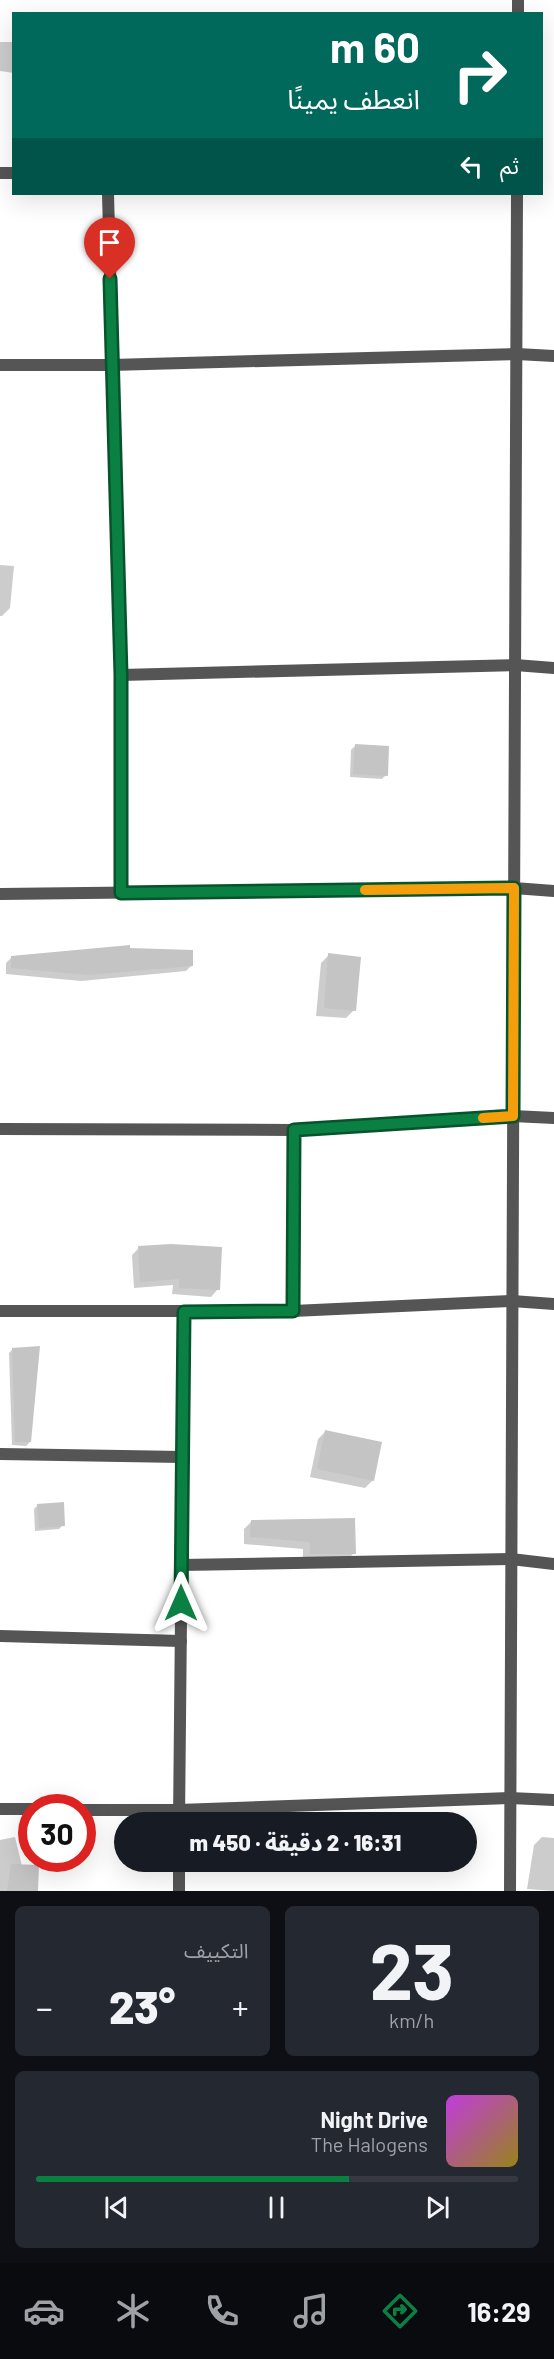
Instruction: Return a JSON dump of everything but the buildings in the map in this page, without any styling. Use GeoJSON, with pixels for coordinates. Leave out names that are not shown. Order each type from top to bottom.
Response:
{"type":"FeatureCollection","features":[{"type":"Feature","properties":{"kind":"street"},"geometry":{"type":"LineString","coordinates":[[108,195],[121,675],[121,893]]}},
{"type":"Feature","properties":{"kind":"street"},"geometry":{"type":"LineString","coordinates":[[510,1891],[517,195]]}},
{"type":"Feature","properties":{"kind":"street"},"geometry":{"type":"LineString","coordinates":[[0,365],[111,365],[516,354],[554,356]]}},
{"type":"Feature","properties":{"kind":"street"},"geometry":{"type":"LineString","coordinates":[[121,675],[515,665],[554,668]]}},
{"type":"Feature","properties":{"kind":"street"},"geometry":{"type":"LineString","coordinates":[[0,894],[514,888],[554,891]]}},
{"type":"Feature","properties":{"kind":"street"},"geometry":{"type":"LineString","coordinates":[[0,1129],[294,1130],[513,1116],[554,1118]]}},
{"type":"Feature","properties":{"kind":"street"},"geometry":{"type":"LineString","coordinates":[[293,1311],[294,1130]]}},
{"type":"Feature","properties":{"kind":"street"},"geometry":{"type":"LineString","coordinates":[[0,1311],[293,1311],[512,1301],[554,1304]]}},
{"type":"Feature","properties":{"kind":"street"},"geometry":{"type":"LineString","coordinates":[[179,1812],[184,1312]]}},
{"type":"Feature","properties":{"kind":"street"},"geometry":{"type":"LineString","coordinates":[[0,1454],[182,1457]]}},
{"type":"Feature","properties":{"kind":"street"},"geometry":{"type":"LineString","coordinates":[[181,1565],[511,1559],[554,1564]]}},
{"type":"Feature","properties":{"kind":"street"},"geometry":{"type":"LineString","coordinates":[[0,1636],[181,1641]]}},
{"type":"Feature","properties":{"kind":"street"},"geometry":{"type":"LineString","coordinates":[[253,1812],[510,1798],[554,1800]]}},
{"type":"Feature","properties":{"kind":"street"},"geometry":{"type":"LineString","coordinates":[[0,1809],[18,1809]]}},
{"type":"Feature","properties":{"kind":"street"},"geometry":{"type":"LineString","coordinates":[[96,1811],[114,1812]]}},
{"type":"Feature","properties":{"kind":"street"},"geometry":{"type":"LineString","coordinates":[[179,1872],[179,1891]]}},
{"type":"Feature","properties":{"kind":"slow traffic"},"geometry":{"type":"LineString","coordinates":[[365,890],[514,888],[513,1116],[483,1118]]}},
{"type":"Feature","properties":{"kind":"route"},"geometry":{"type":"LineString","coordinates":[[110,279],[121,675],[121,893],[514,888],[513,1116],[294,1130],[293,1311],[184,1312],[181,1603]]}}]}
